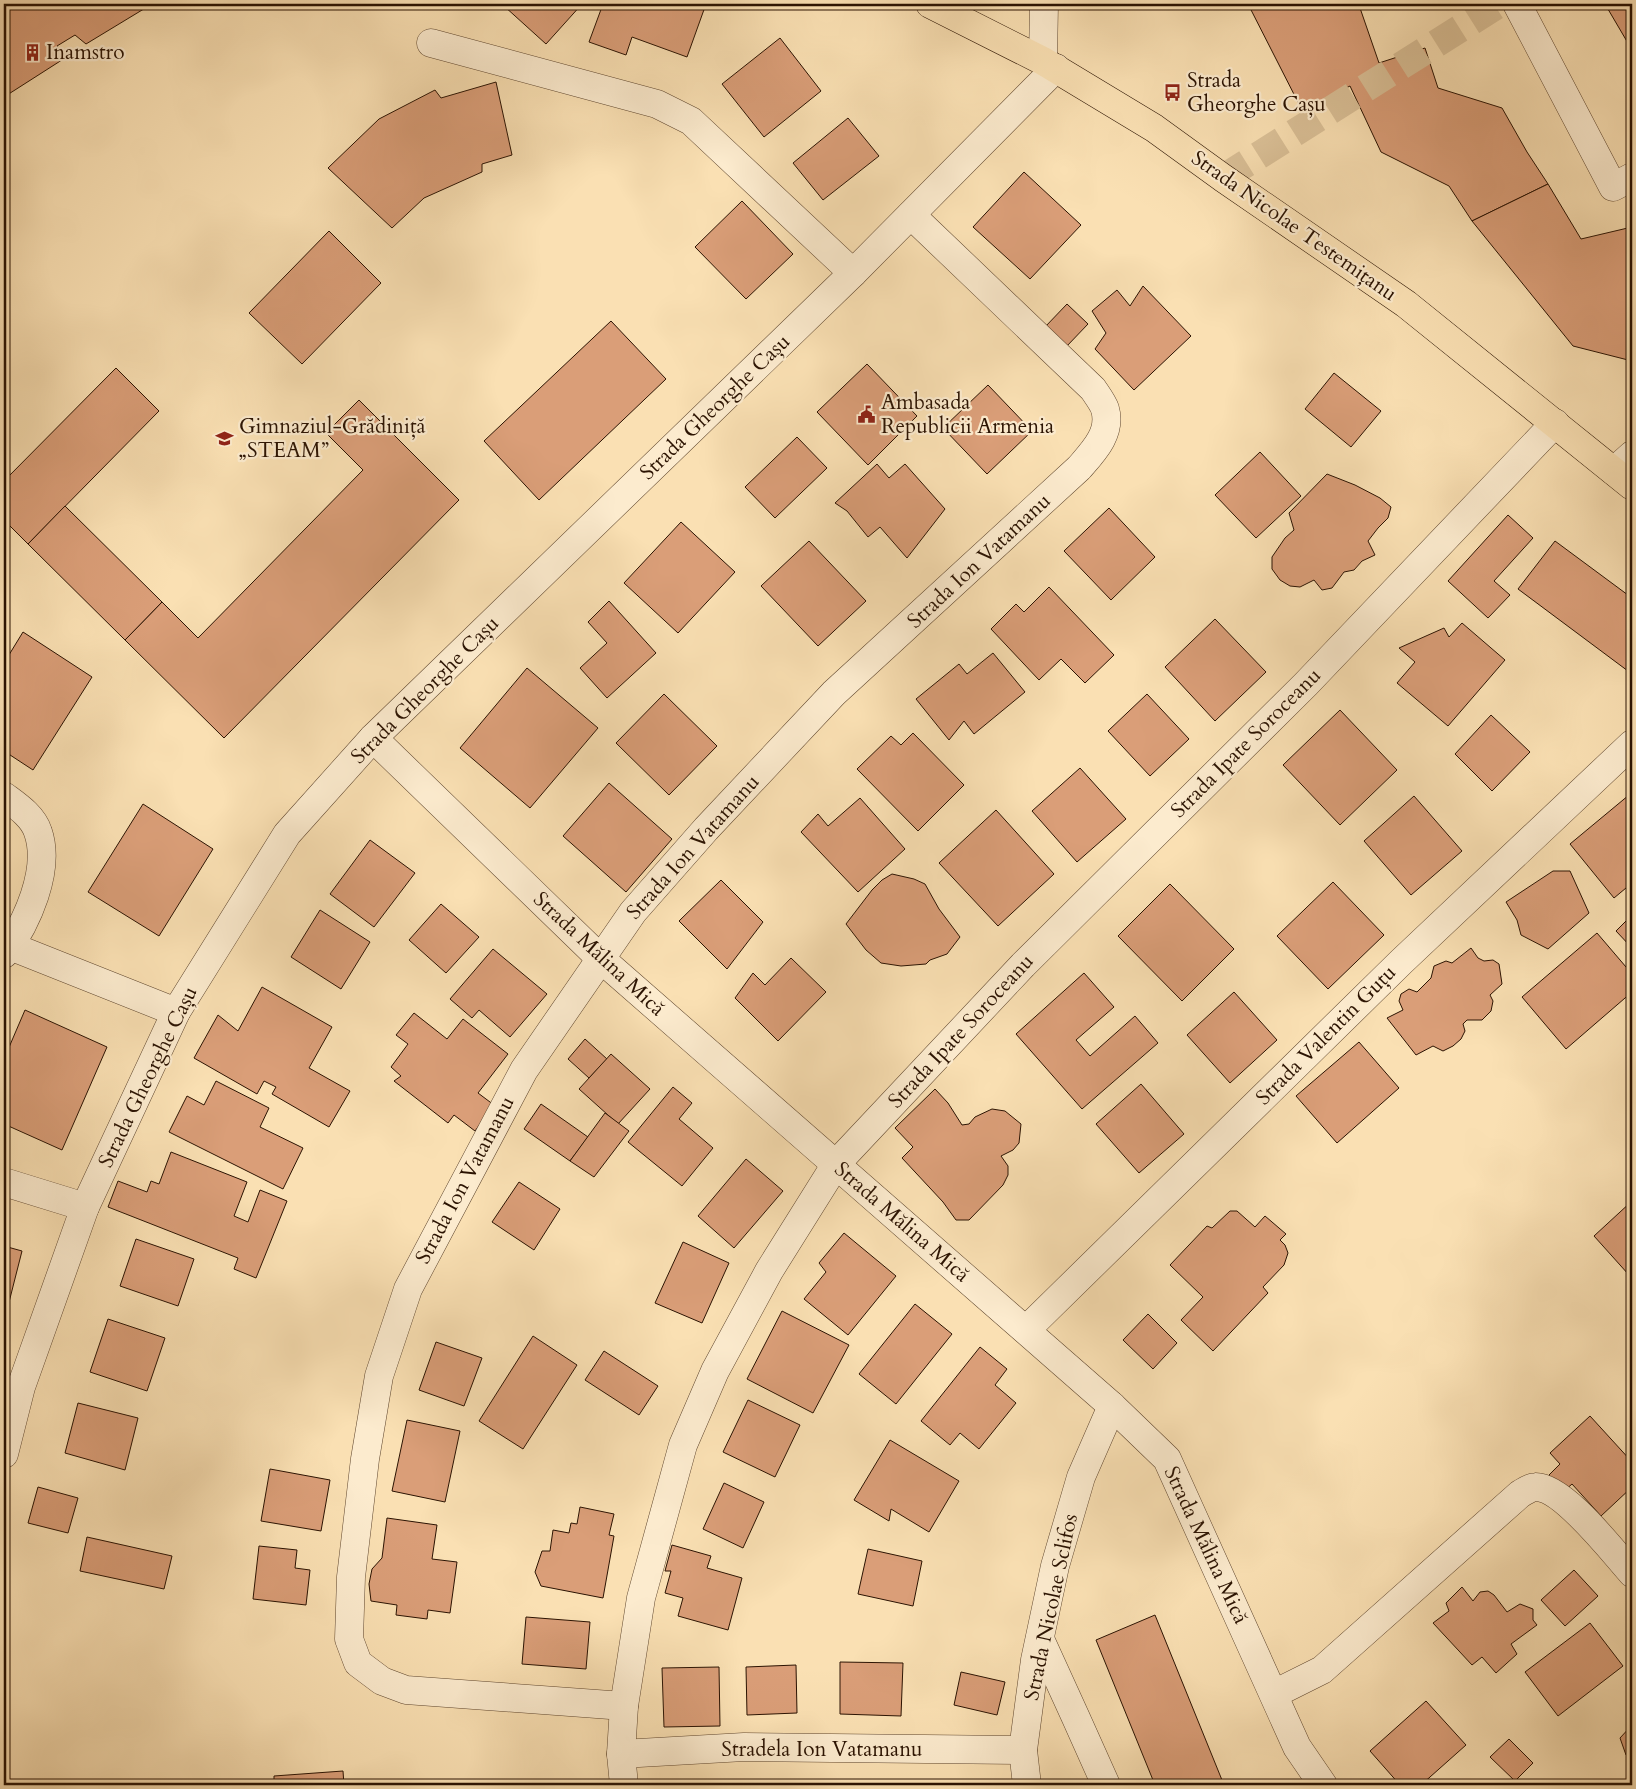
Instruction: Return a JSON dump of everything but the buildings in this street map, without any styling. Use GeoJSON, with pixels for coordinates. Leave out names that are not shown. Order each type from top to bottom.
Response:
{"type":"FeatureCollection","features":[{"type":"Feature","properties":{"kind":"main road","name":"Strada Nicolae Testemițanu"},"geometry":{"type":"LineString","coordinates":[[930,4],[1049,64],[1154,128],[1406,304],[1555,423],[1626,471]]}},
{"type":"Feature","properties":{"kind":"street"},"geometry":{"type":"LineString","coordinates":[[1044,4],[1049,64]]}},
{"type":"Feature","properties":{"kind":"street"},"geometry":{"type":"LineString","coordinates":[[1517,4],[1613,187],[1632,178]]}},
{"type":"Feature","properties":{"kind":"street"},"geometry":{"type":"LineString","coordinates":[[431,43],[657,104],[691,121],[854,273]]}},
{"type":"Feature","properties":{"kind":"street","name":"Strada Gheorghe Cașu"},"geometry":{"type":"LineString","coordinates":[[4,1454],[12,1385],[85,1207],[176,1012],[287,834],[373,738],[854,273],[911,215],[1049,64]]}},
{"type":"Feature","properties":{"kind":"street","name":"Strada Ion Vatamanu"},"geometry":{"type":"LineString","coordinates":[[624,1706],[406,1690],[382,1681],[358,1663],[349,1639],[351,1577],[365,1459],[379,1376],[408,1289],[524,1070],[633,912],[706,828],[834,693],[1079,468],[1099,445],[1107,425],[1105,409],[1093,389],[911,215]]}},
{"type":"Feature","properties":{"kind":"street","name":"Strada Ipate Soroceanu"},"geometry":{"type":"LineString","coordinates":[[624,1785],[621,1754],[624,1706],[641,1598],[683,1445],[715,1371],[769,1271],[836,1164],[1024,964],[1306,684],[1555,423]]}},
{"type":"Feature","properties":{"kind":"street","name":"Strada Mălina Mică"},"geometry":{"type":"LineString","coordinates":[[373,738],[601,959],[1026,1330],[1112,1406],[1167,1459],[1297,1747],[1323,1785]]}},
{"type":"Feature","properties":{"kind":"street","name":"Strada Valentin Guțu"},"geometry":{"type":"LineString","coordinates":[[1026,1330],[1401,962],[1632,744]]}},
{"type":"Feature","properties":{"kind":"street"},"geometry":{"type":"LineString","coordinates":[[4,796],[24,811],[38,830],[43,860],[35,896],[7,950],[176,1012]]}},
{"type":"Feature","properties":{"kind":"street"},"geometry":{"type":"LineString","coordinates":[[4,1182],[85,1207]]}},
{"type":"Feature","properties":{"kind":"street","name":"Strada Nicolae Sclifos"},"geometry":{"type":"LineString","coordinates":[[1027,1785],[1023,1750],[1035,1660],[1055,1566],[1082,1477],[1112,1406]]}},
{"type":"Feature","properties":{"kind":"street"},"geometry":{"type":"LineString","coordinates":[[1274,1694],[1322,1670],[1520,1494],[1534,1487],[1551,1492],[1570,1504],[1632,1573]]}},
{"type":"Feature","properties":{"kind":"street"},"geometry":{"type":"LineString","coordinates":[[1040,1639],[1106,1785]]}},
{"type":"Feature","properties":{"kind":"street","name":"Stradela Ion Vatamanu"},"geometry":{"type":"LineString","coordinates":[[621,1754],[744,1747],[1023,1750]]}},
{"type":"Feature","properties":{"kind":"tunnel"},"geometry":{"type":"LineString","coordinates":[[1223,178],[1499,4]]}},
{"type":"Feature","properties":{"kind":"place","name":"Inamstro"},"geometry":{"type":"Point","coordinates":[32,52]}},
{"type":"Feature","properties":{"kind":"place","name":"Strada Gheorghe Cașu"},"geometry":{"type":"Point","coordinates":[1173,92]}},
{"type":"Feature","properties":{"kind":"place","name":"Ambasada Republicii Armenia"},"geometry":{"type":"Point","coordinates":[867,414]}},
{"type":"Feature","properties":{"kind":"place","name":"Gimnaziul-Grădiniță „STEAM”"},"geometry":{"type":"Point","coordinates":[225,438]}}]}
